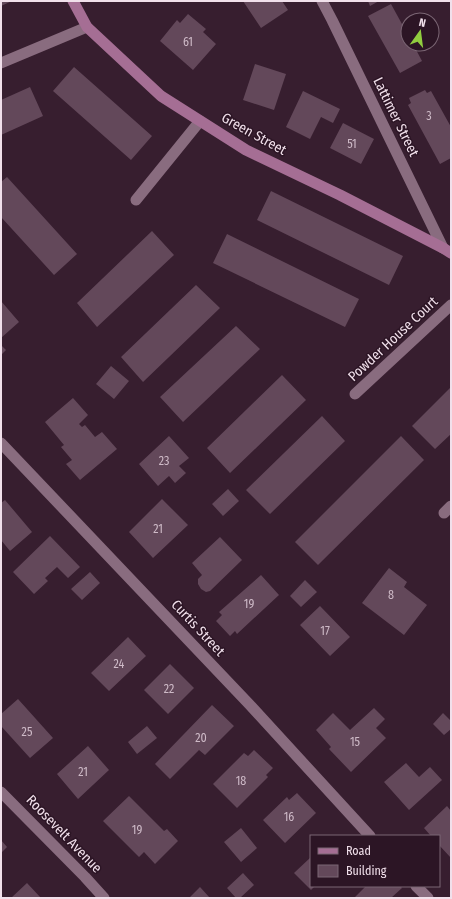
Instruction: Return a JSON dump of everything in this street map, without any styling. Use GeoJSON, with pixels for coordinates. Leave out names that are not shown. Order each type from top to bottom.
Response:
{"type":"FeatureCollection","features":[{"type":"Feature","properties":{"kind":"main road","name":"Green Street"},"geometry":{"type":"LineString","coordinates":[[73,1],[87,27],[161,96],[246,150],[340,195],[447,250]]}},
{"type":"Feature","properties":{"kind":"street","name":"Lattimer Street"},"geometry":{"type":"LineString","coordinates":[[322,1],[447,250]]}},
{"type":"Feature","properties":{"kind":"street"},"geometry":{"type":"LineString","coordinates":[[1,63],[87,27]]}},
{"type":"Feature","properties":{"kind":"street"},"geometry":{"type":"LineString","coordinates":[[136,200],[200,121]]}},
{"type":"Feature","properties":{"kind":"street","name":"Powder House Court"},"geometry":{"type":"LineString","coordinates":[[355,394],[451,306]]}},
{"type":"Feature","properties":{"kind":"street","name":"Curtis Street"},"geometry":{"type":"LineString","coordinates":[[1,443],[248,704],[369,835]]}},
{"type":"Feature","properties":{"kind":"street","name":"Roosevelt Avenue"},"geometry":{"type":"LineString","coordinates":[[1,792],[104,898]]}},
{"type":"Feature","properties":{"kind":"street"},"geometry":{"type":"LineString","coordinates":[[417,887],[428,898]]}},
{"type":"Feature","properties":{"kind":"building"},"geometry":{"type":"Polygon","coordinates":[[[1,1],[12,1],[1,6],[1,1]]]}},
{"type":"Feature","properties":{"kind":"building"},"geometry":{"type":"Polygon","coordinates":[[[243,1],[282,1],[288,10],[261,28],[243,1]]]}},
{"type":"Feature","properties":{"kind":"building"},"geometry":{"type":"Polygon","coordinates":[[[368,1],[379,1],[370,6],[368,1]]]}},
{"type":"Feature","properties":{"kind":"building"},"geometry":{"type":"Polygon","coordinates":[[[391,4],[400,20],[400,52],[417,52],[422,61],[400,73],[368,16],[391,4]]]}},
{"type":"Feature","properties":{"kind":"building"},"geometry":{"type":"Polygon","coordinates":[[[188,14],[206,29],[203,32],[216,44],[193,70],[160,41],[177,20],[180,23],[188,14]]]}},
{"type":"Feature","properties":{"kind":"building"},"geometry":{"type":"Polygon","coordinates":[[[255,64],[286,74],[274,110],[243,100],[255,64]]]}},
{"type":"Feature","properties":{"kind":"building"},"geometry":{"type":"Polygon","coordinates":[[[74,67],[152,136],[131,160],[53,91],[74,67]]]}},
{"type":"Feature","properties":{"kind":"building"},"geometry":{"type":"Polygon","coordinates":[[[30,87],[43,116],[1,135],[1,100],[30,87]]]}},
{"type":"Feature","properties":{"kind":"building"},"geometry":{"type":"Polygon","coordinates":[[[425,90],[427,93],[431,91],[451,127],[451,158],[440,164],[408,105],[411,103],[409,98],[425,90]]]}},
{"type":"Feature","properties":{"kind":"building"},"geometry":{"type":"Polygon","coordinates":[[[303,91],[340,109],[333,123],[321,117],[310,139],[286,127],[303,91]]]}},
{"type":"Feature","properties":{"kind":"building"},"geometry":{"type":"Polygon","coordinates":[[[343,123],[374,139],[361,164],[330,148],[343,123]]]}},
{"type":"Feature","properties":{"kind":"building"},"geometry":{"type":"Polygon","coordinates":[[[7,177],[77,254],[54,275],[1,217],[1,182],[7,177]]]}},
{"type":"Feature","properties":{"kind":"building"},"geometry":{"type":"Polygon","coordinates":[[[271,191],[403,256],[389,285],[257,220],[271,191]]]}},
{"type":"Feature","properties":{"kind":"building"},"geometry":{"type":"Polygon","coordinates":[[[152,231],[174,255],[97,327],[77,303],[152,231]]]}},
{"type":"Feature","properties":{"kind":"building"},"geometry":{"type":"Polygon","coordinates":[[[227,234],[359,299],[345,327],[213,263],[227,234]]]}},
{"type":"Feature","properties":{"kind":"building"},"geometry":{"type":"Polygon","coordinates":[[[196,285],[220,308],[143,382],[121,357],[196,285]]]}},
{"type":"Feature","properties":{"kind":"building"},"geometry":{"type":"Polygon","coordinates":[[[1,301],[19,322],[1,338],[1,301]]]}},
{"type":"Feature","properties":{"kind":"building"},"geometry":{"type":"Polygon","coordinates":[[[236,326],[260,349],[183,422],[160,397],[236,326]]]}},
{"type":"Feature","properties":{"kind":"building"},"geometry":{"type":"Polygon","coordinates":[[[1,345],[6,350],[1,355],[1,345]]]}},
{"type":"Feature","properties":{"kind":"building"},"geometry":{"type":"Polygon","coordinates":[[[111,366],[129,381],[114,399],[96,384],[111,366]]]}},
{"type":"Feature","properties":{"kind":"building"},"geometry":{"type":"Polygon","coordinates":[[[282,375],[306,400],[230,473],[207,448],[282,375]]]}},
{"type":"Feature","properties":{"kind":"building"},"geometry":{"type":"Polygon","coordinates":[[[451,387],[451,434],[435,449],[412,426],[451,387]]]}},
{"type":"Feature","properties":{"kind":"building"},"geometry":{"type":"Polygon","coordinates":[[[73,398],[88,415],[79,424],[82,427],[85,425],[95,437],[102,432],[117,449],[80,480],[66,464],[72,460],[61,447],[64,445],[45,422],[73,398]]]}},
{"type":"Feature","properties":{"kind":"building"},"geometry":{"type":"Polygon","coordinates":[[[322,416],[345,441],[270,514],[246,490],[322,416]]]}},
{"type":"Feature","properties":{"kind":"building"},"geometry":{"type":"Polygon","coordinates":[[[169,436],[189,458],[179,466],[186,473],[175,483],[169,476],[158,486],[139,464],[169,436]]]}},
{"type":"Feature","properties":{"kind":"building"},"geometry":{"type":"Polygon","coordinates":[[[401,436],[424,460],[318,565],[295,542],[401,436]]]}},
{"type":"Feature","properties":{"kind":"building"},"geometry":{"type":"Polygon","coordinates":[[[228,489],[239,501],[223,516],[212,504],[228,489]]]}},
{"type":"Feature","properties":{"kind":"building"},"geometry":{"type":"Polygon","coordinates":[[[162,499],[188,525],[153,558],[129,532],[162,499]]]}},
{"type":"Feature","properties":{"kind":"building"},"geometry":{"type":"Polygon","coordinates":[[[5,500],[32,532],[10,551],[1,540],[1,503],[5,500]]]}},
{"type":"Feature","properties":{"kind":"building"},"geometry":{"type":"Polygon","coordinates":[[[50,536],[80,567],[68,578],[57,567],[45,578],[48,581],[34,594],[13,572],[50,536]]]}},
{"type":"Feature","properties":{"kind":"building"},"geometry":{"type":"Polygon","coordinates":[[[220,537],[242,560],[210,591],[206,592],[201,589],[198,584],[198,579],[202,575],[192,563],[220,537]]]}},
{"type":"Feature","properties":{"kind":"building"},"geometry":{"type":"Polygon","coordinates":[[[389,568],[407,582],[404,587],[427,605],[404,635],[362,603],[389,568]]]}},
{"type":"Feature","properties":{"kind":"building"},"geometry":{"type":"Polygon","coordinates":[[[90,572],[100,583],[82,600],[71,589],[90,572]]]}},
{"type":"Feature","properties":{"kind":"building"},"geometry":{"type":"Polygon","coordinates":[[[261,575],[279,595],[237,634],[235,631],[230,636],[216,621],[222,615],[219,612],[261,575]]]}},
{"type":"Feature","properties":{"kind":"building"},"geometry":{"type":"Polygon","coordinates":[[[305,580],[317,592],[301,607],[290,596],[305,580]]]}},
{"type":"Feature","properties":{"kind":"building"},"geometry":{"type":"Polygon","coordinates":[[[320,606],[350,637],[330,656],[300,625],[320,606]]]}},
{"type":"Feature","properties":{"kind":"building"},"geometry":{"type":"Polygon","coordinates":[[[128,637],[146,656],[109,691],[91,673],[128,637]]]}},
{"type":"Feature","properties":{"kind":"building"},"geometry":{"type":"Polygon","coordinates":[[[170,664],[194,688],[168,714],[144,690],[170,664]]]}},
{"type":"Feature","properties":{"kind":"building"},"geometry":{"type":"Polygon","coordinates":[[[18,699],[53,738],[30,758],[1,726],[1,714],[18,699]]]}},
{"type":"Feature","properties":{"kind":"building"},"geometry":{"type":"Polygon","coordinates":[[[212,705],[234,726],[205,755],[199,750],[170,779],[155,764],[212,705]]]}},
{"type":"Feature","properties":{"kind":"building"},"geometry":{"type":"Polygon","coordinates":[[[374,708],[385,719],[376,728],[386,738],[351,772],[329,749],[331,747],[316,730],[333,713],[350,730],[374,708]]]}},
{"type":"Feature","properties":{"kind":"building"},"geometry":{"type":"Polygon","coordinates":[[[443,713],[451,721],[451,729],[444,735],[433,724],[443,713]]]}},
{"type":"Feature","properties":{"kind":"building"},"geometry":{"type":"Polygon","coordinates":[[[147,726],[157,738],[137,754],[128,742],[147,726]]]}},
{"type":"Feature","properties":{"kind":"building"},"geometry":{"type":"Polygon","coordinates":[[[88,746],[109,770],[78,799],[57,774],[88,746]]]}},
{"type":"Feature","properties":{"kind":"building"},"geometry":{"type":"Polygon","coordinates":[[[254,750],[273,768],[266,775],[268,777],[237,808],[213,784],[244,753],[248,756],[254,750]]]}},
{"type":"Feature","properties":{"kind":"building"},"geometry":{"type":"Polygon","coordinates":[[[406,763],[419,777],[430,767],[442,780],[409,810],[384,782],[406,763]]]}},
{"type":"Feature","properties":{"kind":"building"},"geometry":{"type":"Polygon","coordinates":[[[297,793],[316,813],[285,843],[263,820],[287,797],[289,800],[297,793]]]}},
{"type":"Feature","properties":{"kind":"building"},"geometry":{"type":"Polygon","coordinates":[[[129,796],[164,831],[167,829],[178,841],[155,864],[144,852],[139,857],[103,821],[129,796]]]}},
{"type":"Feature","properties":{"kind":"building"},"geometry":{"type":"Polygon","coordinates":[[[447,806],[451,811],[451,858],[440,846],[440,835],[430,835],[424,828],[447,806]]]}},
{"type":"Feature","properties":{"kind":"building"},"geometry":{"type":"Polygon","coordinates":[[[241,828],[257,848],[241,862],[224,842],[241,828]]]}},
{"type":"Feature","properties":{"kind":"building"},"geometry":{"type":"Polygon","coordinates":[[[1,840],[7,847],[1,853],[1,840]]]}},
{"type":"Feature","properties":{"kind":"building"},"geometry":{"type":"Polygon","coordinates":[[[310,858],[310,887],[314,887],[311,890],[294,873],[310,858]]]}},
{"type":"Feature","properties":{"kind":"building"},"geometry":{"type":"Polygon","coordinates":[[[243,873],[254,885],[240,898],[236,898],[227,888],[243,873]]]}},
{"type":"Feature","properties":{"kind":"building"},"geometry":{"type":"Polygon","coordinates":[[[27,883],[41,898],[11,898],[27,883]]]}},
{"type":"Feature","properties":{"kind":"building"},"geometry":{"type":"Polygon","coordinates":[[[200,887],[210,898],[189,898],[200,887]]]}},
{"type":"Feature","properties":{"kind":"building"},"geometry":{"type":"Polygon","coordinates":[[[365,887],[402,888],[391,898],[354,898],[365,887]]]}}]}
